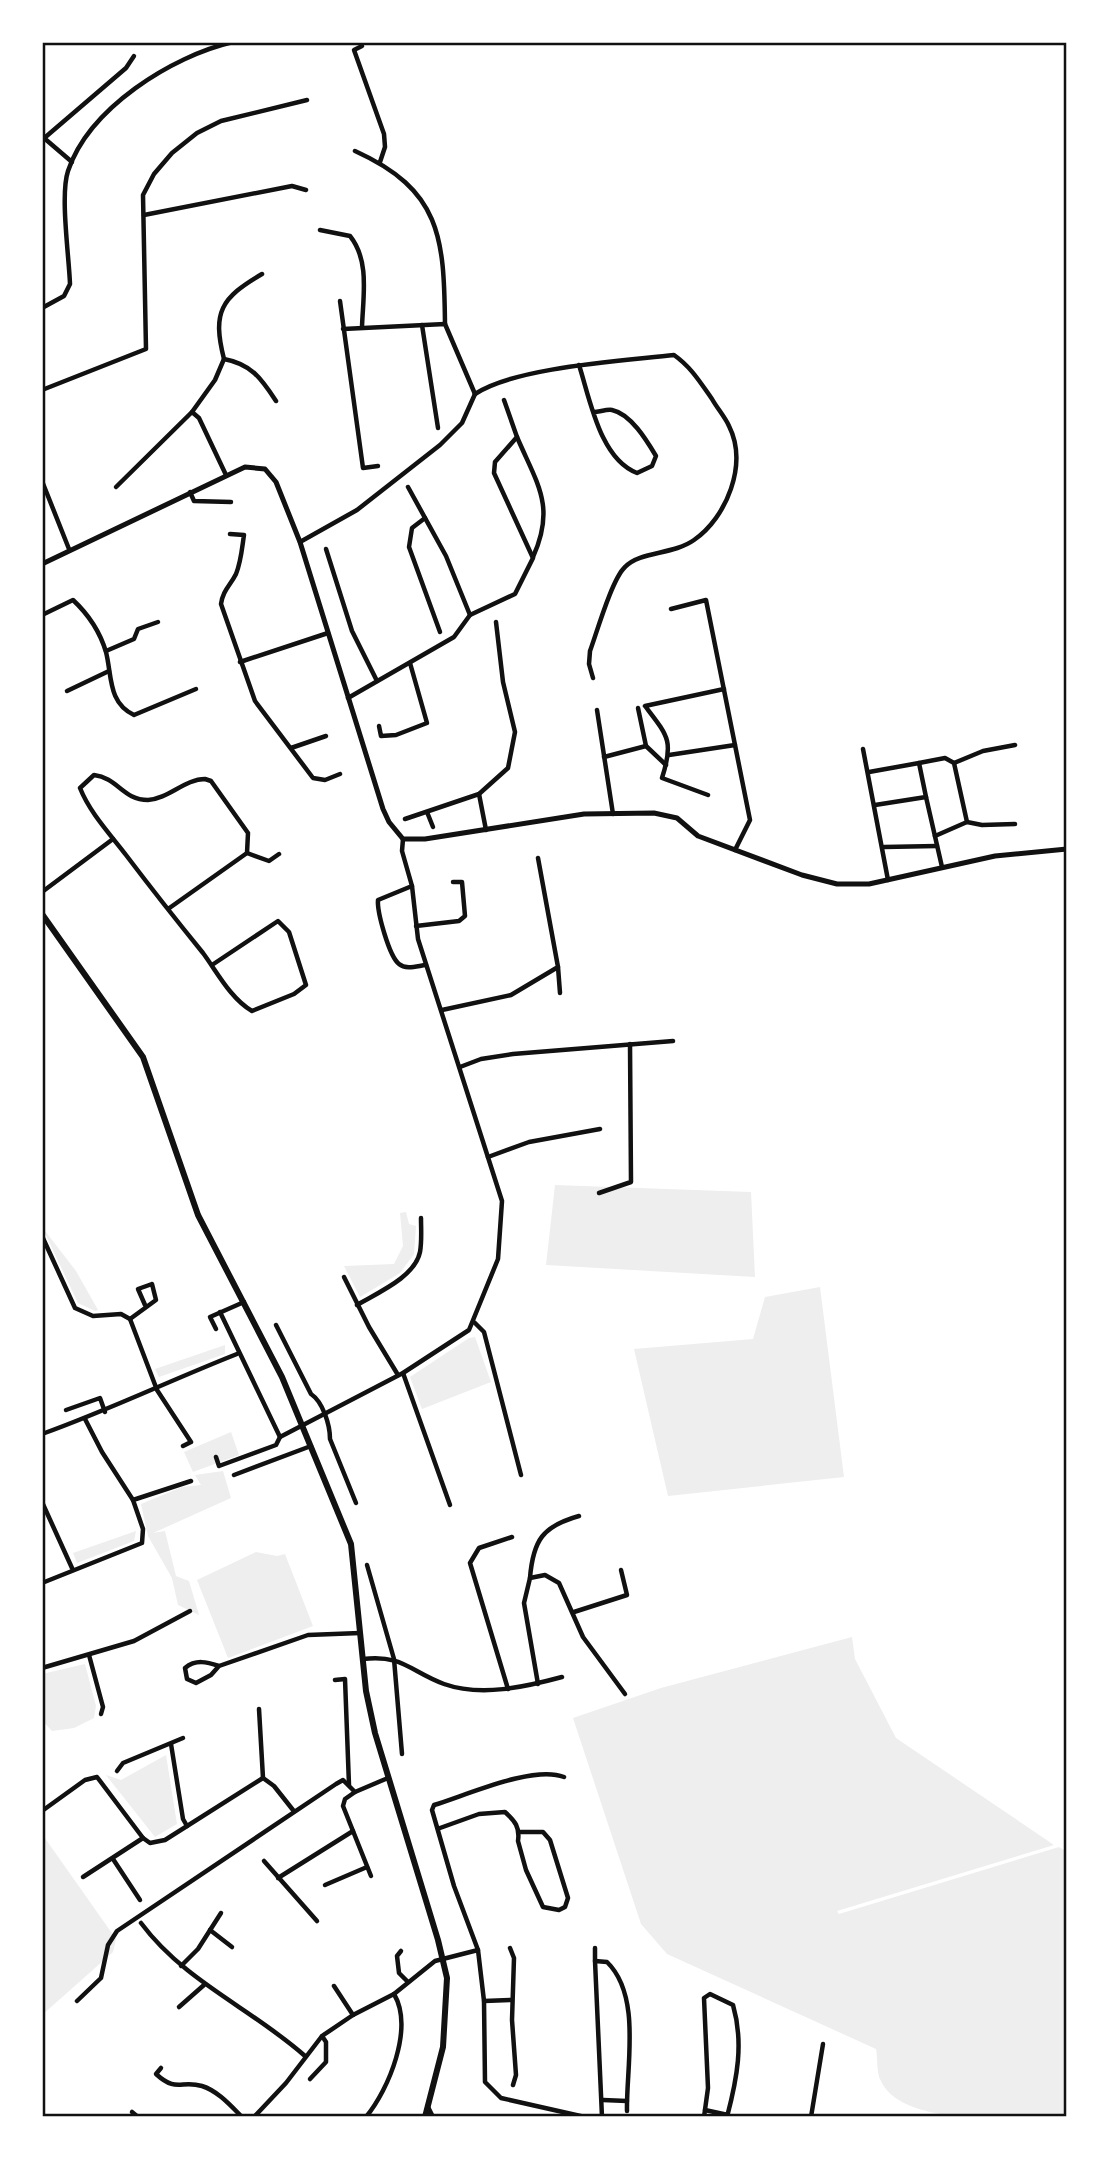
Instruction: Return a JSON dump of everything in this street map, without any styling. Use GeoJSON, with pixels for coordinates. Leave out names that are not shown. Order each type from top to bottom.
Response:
{"type":"FeatureCollection","features":[{"type":"Feature","properties":{"kind":"main road"},"geometry":{"type":"LineString","coordinates":[[42,914],[143,1057],[189,1195],[244,1302],[302,1425],[351,1544],[363,1659],[375,1733],[443,1958],[447,2000],[443,2047],[425,2117]]}},
{"type":"Feature","properties":{"kind":"street"},"geometry":{"type":"LineString","coordinates":[[42,308],[64,296],[70,284],[66,187],[72,162],[103,117],[149,79],[206,48],[233,42]]}},
{"type":"Feature","properties":{"kind":"street"},"geometry":{"type":"LineString","coordinates":[[362,46],[354,50],[384,134],[385,147],[380,162]]}},
{"type":"Feature","properties":{"kind":"street"},"geometry":{"type":"LineString","coordinates":[[72,162],[43,139],[126,68],[134,56]]}},
{"type":"Feature","properties":{"kind":"street"},"geometry":{"type":"LineString","coordinates":[[42,390],[146,349],[143,195],[154,174],[170,154],[197,133],[221,121],[307,100]]}},
{"type":"Feature","properties":{"kind":"street"},"geometry":{"type":"LineString","coordinates":[[355,151],[380,162],[409,183],[432,219],[442,254],[445,324],[475,394]]}},
{"type":"Feature","properties":{"kind":"street"},"geometry":{"type":"LineString","coordinates":[[144,215],[292,186],[306,190]]}},
{"type":"Feature","properties":{"kind":"street"},"geometry":{"type":"LineString","coordinates":[[320,230],[350,236],[359,247],[363,263],[362,327]]}},
{"type":"Feature","properties":{"kind":"street"},"geometry":{"type":"LineString","coordinates":[[116,487],[192,412],[215,380],[224,359],[218,326],[220,313],[236,289],[262,274]]}},
{"type":"Feature","properties":{"kind":"street"},"geometry":{"type":"LineString","coordinates":[[340,301],[363,468],[378,466]]}},
{"type":"Feature","properties":{"kind":"street"},"geometry":{"type":"LineString","coordinates":[[343,329],[445,324]]}},
{"type":"Feature","properties":{"kind":"street"},"geometry":{"type":"LineString","coordinates":[[422,325],[438,428]]}},
{"type":"Feature","properties":{"kind":"street"},"geometry":{"type":"LineString","coordinates":[[300,541],[357,510],[440,445],[462,423],[475,394],[490,384],[579,365],[674,355],[690,367],[727,423],[737,452],[733,484],[708,529],[681,547],[632,561],[620,573],[590,651],[589,664],[593,678]]}},
{"type":"Feature","properties":{"kind":"street"},"geometry":{"type":"LineString","coordinates":[[224,359],[242,362],[258,374],[276,401]]}},
{"type":"Feature","properties":{"kind":"street"},"geometry":{"type":"LineString","coordinates":[[579,365],[594,412],[614,455],[626,469],[637,473],[652,466],[656,456],[645,437],[624,417],[612,410],[594,412]]}},
{"type":"Feature","properties":{"kind":"street"},"geometry":{"type":"LineString","coordinates":[[348,698],[454,637],[471,615],[514,594],[533,558],[543,531],[544,498],[504,400]]}},
{"type":"Feature","properties":{"kind":"street"},"geometry":{"type":"LineString","coordinates":[[192,412],[199,418],[226,475]]}},
{"type":"Feature","properties":{"kind":"street"},"geometry":{"type":"LineString","coordinates":[[517,437],[495,462],[494,473],[533,558]]}},
{"type":"Feature","properties":{"kind":"street"},"geometry":{"type":"LineString","coordinates":[[42,564],[245,467],[265,469],[276,482],[300,541],[383,809],[389,822],[403,839],[402,851],[412,886],[416,926],[426,965],[502,1202],[497,1264],[475,1323],[448,1347],[280,1437],[276,1445],[219,1466],[216,1458]]}},
{"type":"Feature","properties":{"kind":"street"},"geometry":{"type":"LineString","coordinates":[[42,481],[69,549]]}},
{"type":"Feature","properties":{"kind":"street"},"geometry":{"type":"LineString","coordinates":[[408,487],[446,556],[471,615]]}},
{"type":"Feature","properties":{"kind":"street"},"geometry":{"type":"LineString","coordinates":[[190,492],[194,501],[231,502]]}},
{"type":"Feature","properties":{"kind":"street"},"geometry":{"type":"LineString","coordinates":[[425,518],[412,528],[409,547],[440,632]]}},
{"type":"Feature","properties":{"kind":"street"},"geometry":{"type":"LineString","coordinates":[[230,534],[244,535],[239,567],[234,579],[224,589],[221,604],[255,701],[313,778],[325,780],[341,774]]}},
{"type":"Feature","properties":{"kind":"street"},"geometry":{"type":"LineString","coordinates":[[326,549],[352,631],[377,681]]}},
{"type":"Feature","properties":{"kind":"street"},"geometry":{"type":"LineString","coordinates":[[42,615],[73,600],[87,612],[106,650],[114,698],[122,709],[134,715],[196,689]]}},
{"type":"Feature","properties":{"kind":"street"},"geometry":{"type":"LineString","coordinates":[[671,609],[705,600],[750,820],[735,850]]}},
{"type":"Feature","properties":{"kind":"street"},"geometry":{"type":"LineString","coordinates":[[106,650],[134,639],[138,629],[158,622]]}},
{"type":"Feature","properties":{"kind":"street"},"geometry":{"type":"LineString","coordinates":[[405,819],[479,794],[508,768],[515,732],[503,682],[496,622]]}},
{"type":"Feature","properties":{"kind":"street"},"geometry":{"type":"LineString","coordinates":[[240,662],[328,633]]}},
{"type":"Feature","properties":{"kind":"street"},"geometry":{"type":"LineString","coordinates":[[379,726],[381,736],[396,735],[427,723],[410,663]]}},
{"type":"Feature","properties":{"kind":"street"},"geometry":{"type":"LineString","coordinates":[[67,691],[109,671]]}},
{"type":"Feature","properties":{"kind":"street"},"geometry":{"type":"LineString","coordinates":[[708,795],[662,778],[669,755],[669,738],[645,706],[723,689]]}},
{"type":"Feature","properties":{"kind":"street"},"geometry":{"type":"LineString","coordinates":[[638,708],[646,746],[666,765]]}},
{"type":"Feature","properties":{"kind":"street"},"geometry":{"type":"LineString","coordinates":[[597,710],[613,814]]}},
{"type":"Feature","properties":{"kind":"street"},"geometry":{"type":"LineString","coordinates":[[291,748],[326,736]]}},
{"type":"Feature","properties":{"kind":"street"},"geometry":{"type":"LineString","coordinates":[[669,755],[735,745]]}},
{"type":"Feature","properties":{"kind":"street"},"geometry":{"type":"LineString","coordinates":[[954,763],[983,751],[1015,745]]}},
{"type":"Feature","properties":{"kind":"street"},"geometry":{"type":"LineString","coordinates":[[604,757],[646,746]]}},
{"type":"Feature","properties":{"kind":"street"},"geometry":{"type":"LineString","coordinates":[[863,749],[876,805],[888,880]]}},
{"type":"Feature","properties":{"kind":"street"},"geometry":{"type":"LineString","coordinates":[[869,772],[945,758],[954,763],[967,822]]}},
{"type":"Feature","properties":{"kind":"street"},"geometry":{"type":"LineString","coordinates":[[919,763],[942,867]]}},
{"type":"Feature","properties":{"kind":"street"},"geometry":{"type":"LineString","coordinates":[[212,965],[278,921],[289,932],[306,985],[294,994],[252,1011],[243,1006],[113,839],[85,800],[80,788],[94,775],[109,777],[131,798],[150,800],[205,779],[211,781],[248,833],[247,853]]}},
{"type":"Feature","properties":{"kind":"street"},"geometry":{"type":"LineString","coordinates":[[479,794],[486,830]]}},
{"type":"Feature","properties":{"kind":"street"},"geometry":{"type":"LineString","coordinates":[[876,805],[926,797]]}},
{"type":"Feature","properties":{"kind":"street"},"geometry":{"type":"LineString","coordinates":[[427,812],[433,827]]}},
{"type":"Feature","properties":{"kind":"street"},"geometry":{"type":"LineString","coordinates":[[403,839],[486,830],[584,814],[654,813],[677,818],[698,836],[802,875],[837,884],[869,884],[995,856],[1067,849]]}},
{"type":"Feature","properties":{"kind":"street"},"geometry":{"type":"LineString","coordinates":[[935,836],[967,822],[982,825],[1015,824]]}},
{"type":"Feature","properties":{"kind":"street"},"geometry":{"type":"LineString","coordinates":[[42,892],[113,839]]}},
{"type":"Feature","properties":{"kind":"street"},"geometry":{"type":"LineString","coordinates":[[884,847],[937,846]]}},
{"type":"Feature","properties":{"kind":"street"},"geometry":{"type":"LineString","coordinates":[[247,853],[269,861],[279,854]]}},
{"type":"Feature","properties":{"kind":"street"},"geometry":{"type":"LineString","coordinates":[[168,909],[247,853]]}},
{"type":"Feature","properties":{"kind":"street"},"geometry":{"type":"LineString","coordinates":[[538,858],[558,967],[560,993]]}},
{"type":"Feature","properties":{"kind":"street"},"geometry":{"type":"LineString","coordinates":[[416,926],[458,921],[465,916],[462,882],[453,883]]}},
{"type":"Feature","properties":{"kind":"street"},"geometry":{"type":"LineString","coordinates":[[412,886],[377,900],[377,908],[399,965],[409,968],[426,965]]}},
{"type":"Feature","properties":{"kind":"street"},"geometry":{"type":"LineString","coordinates":[[442,1010],[511,995],[558,967]]}},
{"type":"Feature","properties":{"kind":"street"},"geometry":{"type":"LineString","coordinates":[[460,1067],[481,1059],[513,1054],[673,1041]]}},
{"type":"Feature","properties":{"kind":"street"},"geometry":{"type":"LineString","coordinates":[[599,1193],[631,1182],[630,1044]]}},
{"type":"Feature","properties":{"kind":"street"},"geometry":{"type":"LineString","coordinates":[[488,1157],[529,1142],[600,1129]]}},
{"type":"Feature","properties":{"kind":"street"},"geometry":{"type":"LineString","coordinates":[[358,1305],[401,1278],[413,1265],[420,1254],[421,1218]]}},
{"type":"Feature","properties":{"kind":"street"},"geometry":{"type":"LineString","coordinates":[[42,1236],[75,1308],[93,1316],[121,1314],[130,1319],[157,1390],[191,1442],[183,1446]]}},
{"type":"Feature","properties":{"kind":"street"},"geometry":{"type":"LineString","coordinates":[[344,1278],[401,1374],[450,1504]]}},
{"type":"Feature","properties":{"kind":"street"},"geometry":{"type":"LineString","coordinates":[[130,1319],[145,1305],[156,1300],[152,1284],[138,1289],[145,1305]]}},
{"type":"Feature","properties":{"kind":"street"},"geometry":{"type":"LineString","coordinates":[[216,1329],[210,1317],[244,1302]]}},
{"type":"Feature","properties":{"kind":"street"},"geometry":{"type":"LineString","coordinates":[[220,1312],[237,1354],[280,1437]]}},
{"type":"Feature","properties":{"kind":"street"},"geometry":{"type":"LineString","coordinates":[[475,1323],[484,1332],[521,1475]]}},
{"type":"Feature","properties":{"kind":"street"},"geometry":{"type":"LineString","coordinates":[[276,1325],[330,1428],[330,1439],[356,1503]]}},
{"type":"Feature","properties":{"kind":"street"},"geometry":{"type":"LineString","coordinates":[[42,1434],[106,1412],[157,1390],[167,1381],[237,1354]]}},
{"type":"Feature","properties":{"kind":"street"},"geometry":{"type":"LineString","coordinates":[[66,1410],[100,1398],[106,1412]]}},
{"type":"Feature","properties":{"kind":"street"},"geometry":{"type":"LineString","coordinates":[[42,1583],[72,1568],[93,1564],[142,1543],[143,1528],[133,1500],[102,1452],[86,1419]]}},
{"type":"Feature","properties":{"kind":"street"},"geometry":{"type":"LineString","coordinates":[[234,1475],[311,1446]]}},
{"type":"Feature","properties":{"kind":"street"},"geometry":{"type":"LineString","coordinates":[[133,1500],[191,1481]]}},
{"type":"Feature","properties":{"kind":"street"},"geometry":{"type":"LineString","coordinates":[[42,1502],[72,1568]]}},
{"type":"Feature","properties":{"kind":"street"},"geometry":{"type":"LineString","coordinates":[[538,1684],[524,1604],[532,1554],[546,1530],[579,1516]]}},
{"type":"Feature","properties":{"kind":"street"},"geometry":{"type":"LineString","coordinates":[[508,1689],[470,1563],[479,1548],[512,1538]]}},
{"type":"Feature","properties":{"kind":"street"},"geometry":{"type":"LineString","coordinates":[[367,1565],[394,1659],[402,1754]]}},
{"type":"Feature","properties":{"kind":"street"},"geometry":{"type":"LineString","coordinates":[[574,1612],[627,1595],[621,1570]]}},
{"type":"Feature","properties":{"kind":"street"},"geometry":{"type":"LineString","coordinates":[[530,1577],[545,1575],[559,1583],[583,1637],[625,1694]]}},
{"type":"Feature","properties":{"kind":"street"},"geometry":{"type":"LineString","coordinates":[[42,1668],[134,1640],[190,1611]]}},
{"type":"Feature","properties":{"kind":"street"},"geometry":{"type":"LineString","coordinates":[[219,1666],[199,1661],[191,1663],[185,1668],[187,1679],[196,1683],[212,1675],[219,1666],[308,1634],[361,1633]]}},
{"type":"Feature","properties":{"kind":"street"},"geometry":{"type":"LineString","coordinates":[[89,1655],[103,1707],[101,1714]]}},
{"type":"Feature","properties":{"kind":"street"},"geometry":{"type":"LineString","coordinates":[[363,1659],[394,1659],[444,1684],[467,1689],[508,1689],[562,1677]]}},
{"type":"Feature","properties":{"kind":"street"},"geometry":{"type":"LineString","coordinates":[[335,1680],[345,1679],[349,1786]]}},
{"type":"Feature","properties":{"kind":"street"},"geometry":{"type":"LineString","coordinates":[[259,1709],[262,1778]]}},
{"type":"Feature","properties":{"kind":"street"},"geometry":{"type":"LineString","coordinates":[[117,1771],[123,1763],[183,1738]]}},
{"type":"Feature","properties":{"kind":"street"},"geometry":{"type":"LineString","coordinates":[[171,1744],[187,1826]]}},
{"type":"Feature","properties":{"kind":"street"},"geometry":{"type":"LineString","coordinates":[[564,1777],[552,1772],[530,1776],[434,1805],[432,1810],[440,1828],[454,1886],[478,1950],[484,2001],[483,2074],[490,2091],[501,2098],[585,2117]]}},
{"type":"Feature","properties":{"kind":"street"},"geometry":{"type":"LineString","coordinates":[[42,1811],[85,1780],[97,1777],[143,1838],[156,1843],[262,1778]]}},
{"type":"Feature","properties":{"kind":"street"},"geometry":{"type":"LineString","coordinates":[[262,1778],[274,1786],[293,1811]]}},
{"type":"Feature","properties":{"kind":"street"},"geometry":{"type":"LineString","coordinates":[[371,1876],[343,1806],[345,1799],[355,1792],[388,1778]]}},
{"type":"Feature","properties":{"kind":"street"},"geometry":{"type":"LineString","coordinates":[[77,2001],[101,1978],[108,1945],[117,1931],[343,1780],[355,1792]]}},
{"type":"Feature","properties":{"kind":"street"},"geometry":{"type":"LineString","coordinates":[[440,1828],[494,1811],[505,1812],[520,1832],[518,1841],[543,1907],[559,1910],[565,1907],[568,1898],[550,1839],[543,1832],[520,1832]]}},
{"type":"Feature","properties":{"kind":"street"},"geometry":{"type":"LineString","coordinates":[[278,1878],[353,1830]]}},
{"type":"Feature","properties":{"kind":"street"},"geometry":{"type":"LineString","coordinates":[[83,1877],[143,1838]]}},
{"type":"Feature","properties":{"kind":"street"},"geometry":{"type":"LineString","coordinates":[[113,1859],[140,1900]]}},
{"type":"Feature","properties":{"kind":"street"},"geometry":{"type":"LineString","coordinates":[[264,1861],[317,1921]]}},
{"type":"Feature","properties":{"kind":"street"},"geometry":{"type":"LineString","coordinates":[[325,1885],[367,1867]]}},
{"type":"Feature","properties":{"kind":"street"},"geometry":{"type":"LineString","coordinates":[[299,1899],[307,1892]]}},
{"type":"Feature","properties":{"kind":"street"},"geometry":{"type":"LineString","coordinates":[[181,1966],[198,1949],[221,1913]]}},
{"type":"Feature","properties":{"kind":"street"},"geometry":{"type":"LineString","coordinates":[[141,1923],[159,1946],[204,1985],[248,2010],[305,2056]]}},
{"type":"Feature","properties":{"kind":"street"},"geometry":{"type":"LineString","coordinates":[[210,1930],[232,1947]]}},
{"type":"Feature","properties":{"kind":"street"},"geometry":{"type":"LineString","coordinates":[[510,1948],[514,1958],[512,2000],[516,2075],[513,2084]]}},
{"type":"Feature","properties":{"kind":"street"},"geometry":{"type":"LineString","coordinates":[[595,1948],[602,2117]]}},
{"type":"Feature","properties":{"kind":"street"},"geometry":{"type":"LineString","coordinates":[[254,2117],[286,2083],[322,2036],[353,2015],[394,1994],[435,1961],[478,1950]]}},
{"type":"Feature","properties":{"kind":"street"},"geometry":{"type":"LineString","coordinates":[[401,1951],[397,1955],[399,1973],[408,1982]]}},
{"type":"Feature","properties":{"kind":"street"},"geometry":{"type":"LineString","coordinates":[[595,1961],[607,1962],[623,1985],[628,2022],[630,2085],[627,2110]]}},
{"type":"Feature","properties":{"kind":"street"},"geometry":{"type":"LineString","coordinates":[[178,2007],[204,1985]]}},
{"type":"Feature","properties":{"kind":"street"},"geometry":{"type":"LineString","coordinates":[[334,1986],[353,2015]]}},
{"type":"Feature","properties":{"kind":"street"},"geometry":{"type":"LineString","coordinates":[[366,2117],[387,2084],[394,2062],[401,2007],[394,1994]]}},
{"type":"Feature","properties":{"kind":"street"},"geometry":{"type":"LineString","coordinates":[[704,2117],[707,2047],[704,1998],[710,1994],[733,2005],[739,2026],[739,2063],[727,2116],[705,2110]]}},
{"type":"Feature","properties":{"kind":"street"},"geometry":{"type":"LineString","coordinates":[[484,2001],[512,2000]]}},
{"type":"Feature","properties":{"kind":"street"},"geometry":{"type":"LineString","coordinates":[[310,2079],[326,2062],[326,2042],[322,2036]]}},
{"type":"Feature","properties":{"kind":"street"},"geometry":{"type":"LineString","coordinates":[[811,2117],[823,2044]]}},
{"type":"Feature","properties":{"kind":"street"},"geometry":{"type":"LineString","coordinates":[[161,2068],[156,2074],[172,2086],[202,2086],[223,2099],[242,2117]]}},
{"type":"Feature","properties":{"kind":"street"},"geometry":{"type":"LineString","coordinates":[[603,2101],[627,2101]]}},
{"type":"Feature","properties":{"kind":"street"},"geometry":{"type":"LineString","coordinates":[[428,2106],[433,2117]]}},
{"type":"Feature","properties":{"kind":"street"},"geometry":{"type":"LineString","coordinates":[[132,2112],[138,2117]]}},
{"type":"Feature","properties":{"kind":"shaded area"},"geometry":{"type":"Polygon","coordinates":[[[555,1185],[751,1192],[755,1277],[546,1265],[555,1185]]]}},
{"type":"Feature","properties":{"kind":"shaded area"},"geometry":{"type":"Polygon","coordinates":[[[406,1212],[409,1224],[416,1226],[414,1254],[400,1273],[360,1297],[344,1266],[394,1264],[403,1246],[400,1213],[406,1212]]]}},
{"type":"Feature","properties":{"kind":"shaded area"},"geometry":{"type":"Polygon","coordinates":[[[42,1227],[76,1271],[98,1310],[78,1303],[42,1227]]]}},
{"type":"Feature","properties":{"kind":"shaded area"},"geometry":{"type":"Polygon","coordinates":[[[820,1287],[844,1477],[668,1496],[634,1349],[753,1339],[765,1297],[820,1287]]]}},
{"type":"Feature","properties":{"kind":"shaded area"},"geometry":{"type":"Polygon","coordinates":[[[475,1337],[491,1382],[422,1409],[410,1377],[469,1338],[475,1337]]]}},
{"type":"Feature","properties":{"kind":"shaded area"},"geometry":{"type":"Polygon","coordinates":[[[225,1345],[225,1354],[159,1377],[155,1369],[225,1345]]]}},
{"type":"Feature","properties":{"kind":"shaded area"},"geometry":{"type":"Polygon","coordinates":[[[231,1432],[239,1455],[193,1472],[184,1452],[231,1432]]]}},
{"type":"Feature","properties":{"kind":"shaded area"},"geometry":{"type":"Polygon","coordinates":[[[223,1471],[231,1498],[153,1533],[165,1531],[176,1576],[189,1581],[199,1615],[178,1605],[172,1578],[148,1536],[141,1504],[182,1487],[201,1485],[195,1475],[223,1471]]]}},
{"type":"Feature","properties":{"kind":"shaded area"},"geometry":{"type":"Polygon","coordinates":[[[136,1531],[134,1541],[77,1563],[73,1553],[136,1531]]]}},
{"type":"Feature","properties":{"kind":"shaded area"},"geometry":{"type":"Polygon","coordinates":[[[256,1552],[277,1556],[285,1554],[313,1626],[228,1658],[197,1580],[256,1552]]]}},
{"type":"Feature","properties":{"kind":"shaded area"},"geometry":{"type":"Polygon","coordinates":[[[852,1637],[855,1659],[896,1738],[1054,1845],[837,1911],[839,1914],[1059,1847],[1067,1852],[1067,2117],[965,2117],[913,2107],[893,2096],[881,2081],[876,2049],[667,1954],[641,1924],[573,1718],[661,1688],[852,1637]]]}},
{"type":"Feature","properties":{"kind":"shaded area"},"geometry":{"type":"Polygon","coordinates":[[[85,1664],[96,1706],[94,1718],[74,1728],[52,1731],[42,1720],[42,1674],[85,1664]]]}},
{"type":"Feature","properties":{"kind":"shaded area"},"geometry":{"type":"Polygon","coordinates":[[[166,1755],[177,1824],[155,1837],[106,1775],[121,1780],[166,1755]]]}},
{"type":"Feature","properties":{"kind":"shaded area"},"geometry":{"type":"Polygon","coordinates":[[[42,1834],[116,1939],[113,1952],[42,2015],[42,1834]]]}}]}
